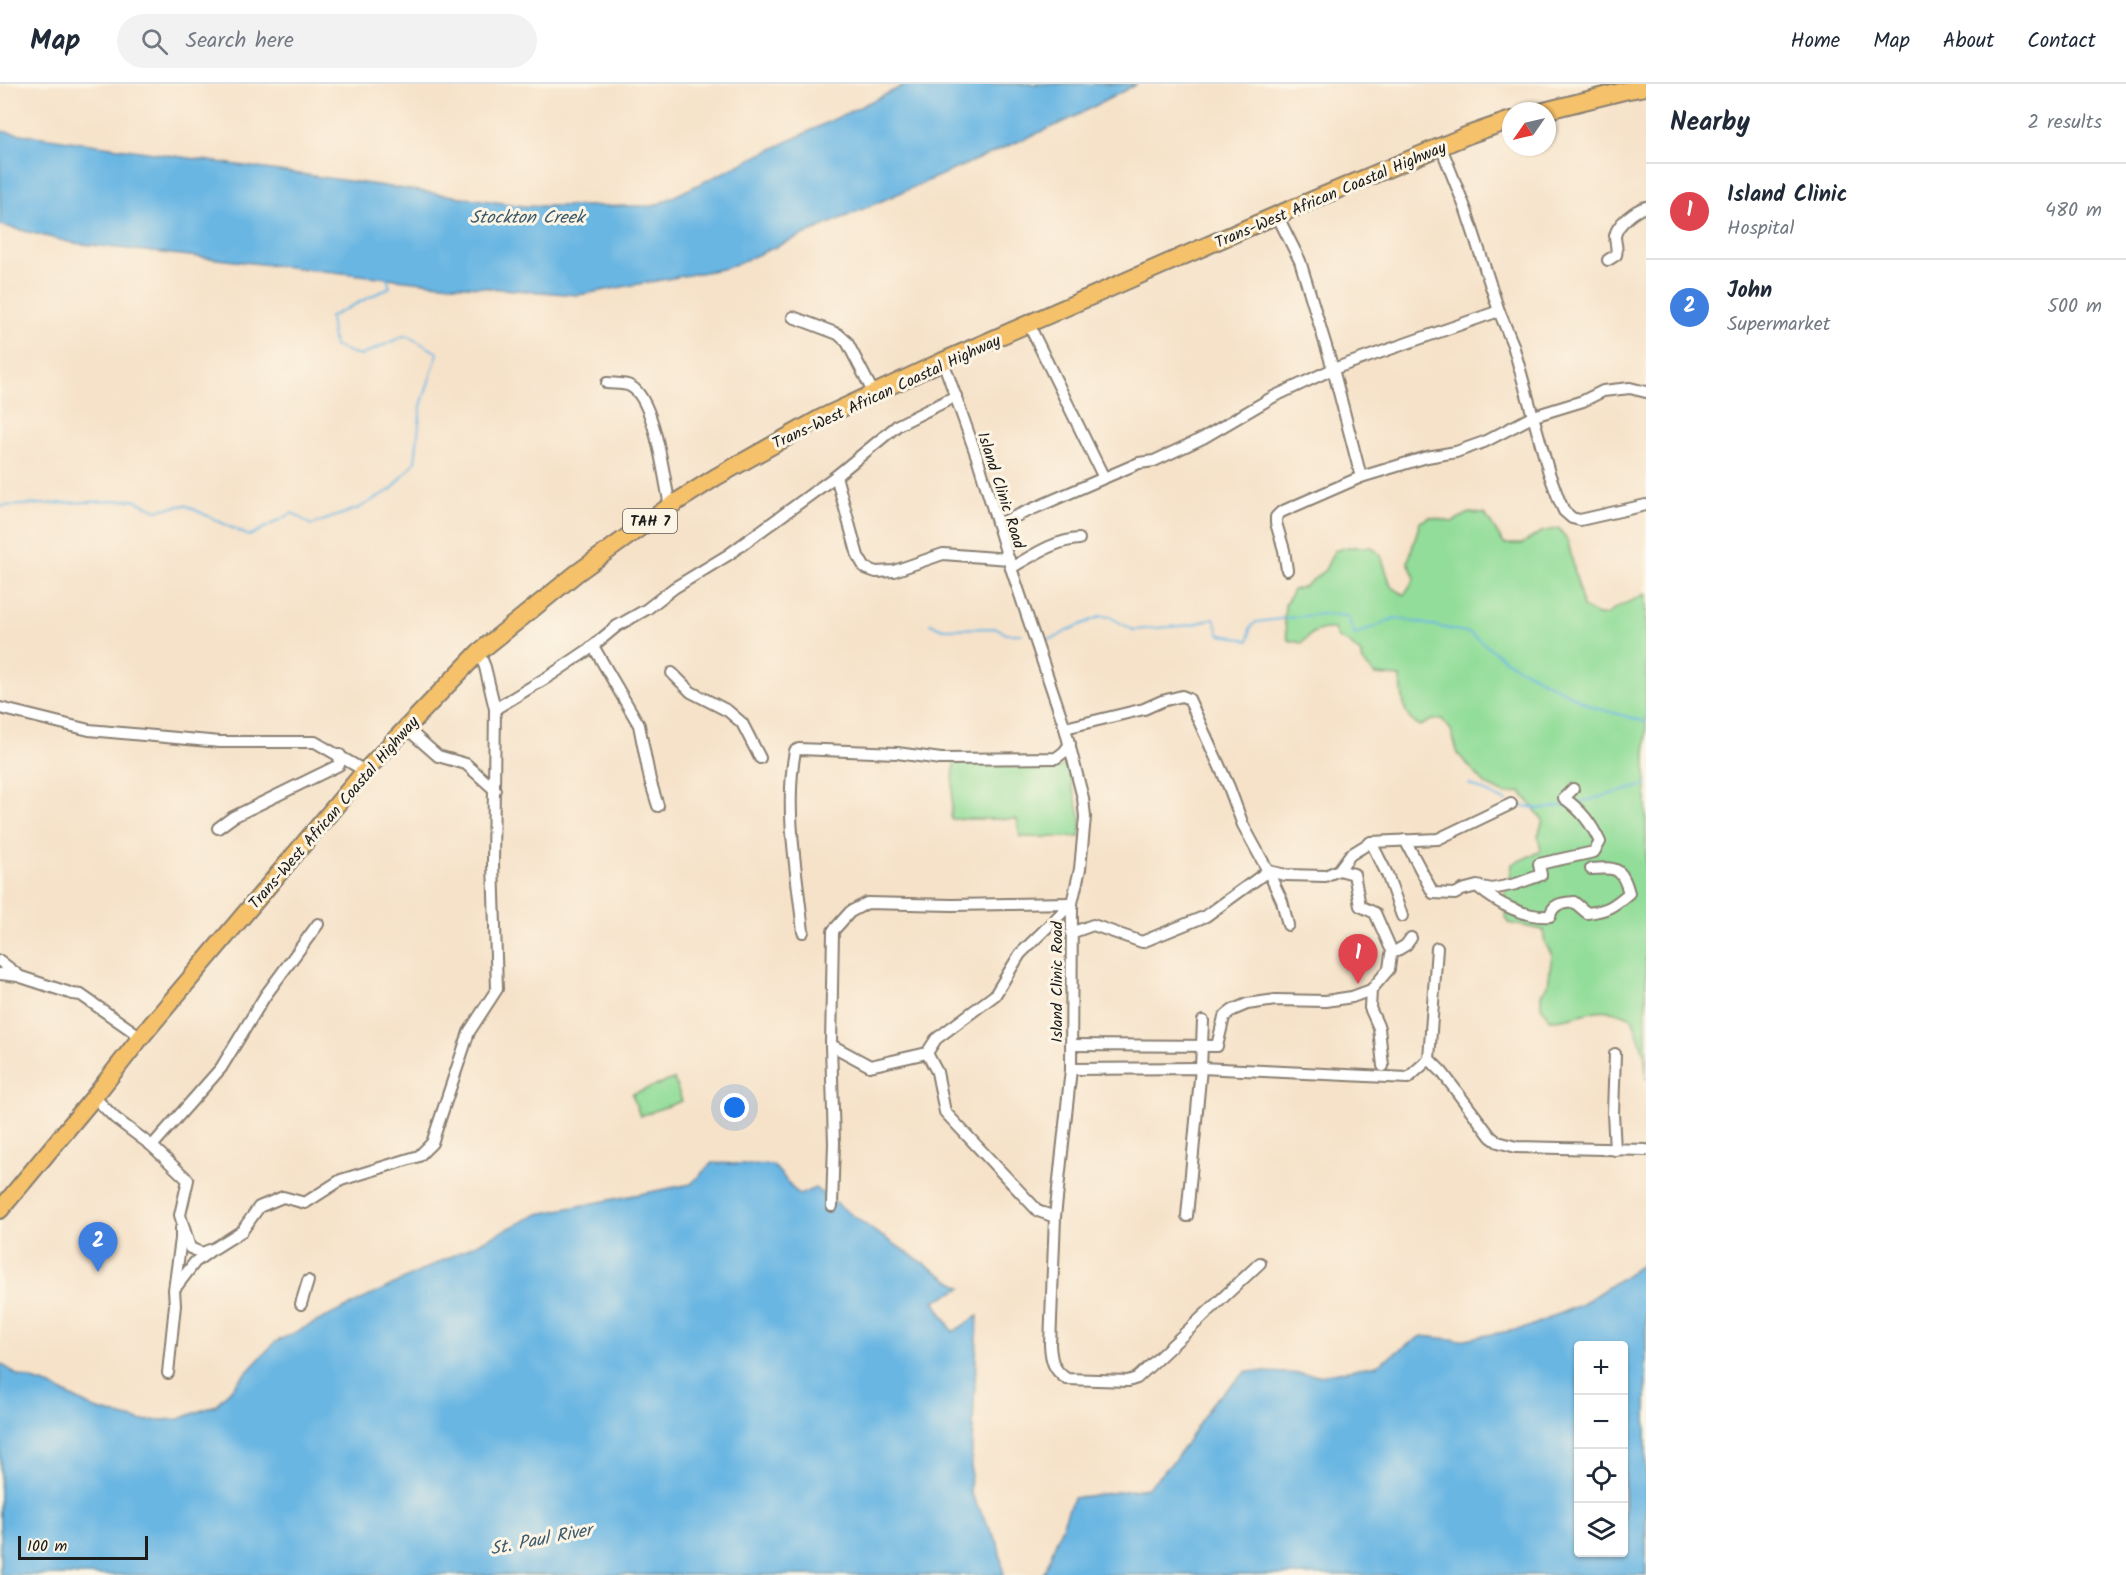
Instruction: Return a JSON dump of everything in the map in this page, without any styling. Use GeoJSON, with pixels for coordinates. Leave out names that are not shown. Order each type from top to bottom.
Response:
{"type":"FeatureCollection","features":[{"type":"Feature","properties":{"kind":"highway"},"geometry":{"type":"LineString","coordinates":[[1556,108],[1646,87]]}},
{"type":"Feature","properties":{"kind":"highway","name":"Trans-West African Coastal Highway"},"geometry":{"type":"LineString","coordinates":[[0,1210],[141,1037],[365,771],[479,652],[577,573],[670,506],[770,445],[820,418],[943,361],[1277,215],[1502,123]]}},
{"type":"Feature","properties":{"kind":"street"},"geometry":{"type":"LineString","coordinates":[[1441,147],[1463,201],[1499,311],[1513,345],[1549,473],[1564,511],[1572,518],[1580,520],[1646,505]]}},
{"type":"Feature","properties":{"kind":"street"},"geometry":{"type":"LineString","coordinates":[[1608,260],[1618,252],[1615,236],[1621,226],[1638,210],[1646,207]]}},
{"type":"Feature","properties":{"kind":"street"},"geometry":{"type":"LineString","coordinates":[[1277,215],[1300,261],[1333,369],[1361,477]]}},
{"type":"Feature","properties":{"kind":"street"},"geometry":{"type":"LineString","coordinates":[[998,524],[1139,463],[1154,461],[1193,443],[1273,398],[1333,369],[1499,311]]}},
{"type":"Feature","properties":{"kind":"street"},"geometry":{"type":"LineString","coordinates":[[793,317],[838,334],[847,342],[874,394]]}},
{"type":"Feature","properties":{"kind":"street"},"geometry":{"type":"LineString","coordinates":[[1029,325],[1104,478]]}},
{"type":"Feature","properties":{"kind":"street","name":"Island Clinic Road"},"geometry":{"type":"LineString","coordinates":[[943,361],[1065,728],[1083,798],[1085,817],[1080,869],[1072,903],[1071,1069],[1055,1216],[1051,1360],[1059,1374],[1067,1379],[1128,1381],[1137,1378],[1260,1263]]}},
{"type":"Feature","properties":{"kind":"street"},"geometry":{"type":"LineString","coordinates":[[607,383],[630,385],[641,397],[652,416],[670,506]]}},
{"type":"Feature","properties":{"kind":"street"},"geometry":{"type":"LineString","coordinates":[[1287,570],[1276,523],[1276,517],[1281,512],[1361,477],[1427,457],[1456,452],[1484,442],[1534,416],[1583,401],[1603,391],[1630,388],[1646,392]]}},
{"type":"Feature","properties":{"kind":"street"},"geometry":{"type":"LineString","coordinates":[[495,709],[551,675],[617,626],[647,609],[674,588],[728,555],[836,476],[898,425],[956,396]]}},
{"type":"Feature","properties":{"kind":"street"},"geometry":{"type":"LineString","coordinates":[[836,476],[858,556],[865,568],[876,572],[894,571],[943,554],[1010,564],[1068,540],[1079,539]]}},
{"type":"Feature","properties":{"kind":"street"},"geometry":{"type":"LineString","coordinates":[[593,646],[639,725],[650,780],[658,806]]}},
{"type":"Feature","properties":{"kind":"street"},"geometry":{"type":"LineString","coordinates":[[174,1290],[195,1262],[242,1231],[259,1207],[283,1197],[305,1203],[341,1180],[419,1156],[432,1143],[470,1032],[497,989],[493,863],[495,709],[479,652]]}},
{"type":"Feature","properties":{"kind":"street"},"geometry":{"type":"LineString","coordinates":[[672,672],[691,692],[728,711],[742,723],[760,758]]}},
{"type":"Feature","properties":{"kind":"street"},"geometry":{"type":"LineString","coordinates":[[1065,728],[1144,710],[1161,701],[1182,696],[1189,699],[1229,787],[1243,825],[1282,901],[1288,925]]}},
{"type":"Feature","properties":{"kind":"street"},"geometry":{"type":"LineString","coordinates":[[0,708],[89,730],[220,742],[315,742],[365,771]]}},
{"type":"Feature","properties":{"kind":"street"},"geometry":{"type":"LineString","coordinates":[[405,727],[438,756],[466,764],[495,790]]}},
{"type":"Feature","properties":{"kind":"street"},"geometry":{"type":"LineString","coordinates":[[803,932],[791,816],[792,763],[795,751],[799,749],[853,750],[941,759],[1056,758],[1070,744]]}},
{"type":"Feature","properties":{"kind":"street"},"geometry":{"type":"LineString","coordinates":[[218,828],[233,817],[339,765],[340,755]]}},
{"type":"Feature","properties":{"kind":"street"},"geometry":{"type":"LineString","coordinates":[[1405,840],[1433,893],[1455,894],[1476,886],[1492,889],[1516,884],[1541,875],[1539,864],[1594,852],[1600,842],[1592,826],[1577,808],[1564,798],[1573,789]]}},
{"type":"Feature","properties":{"kind":"street"},"geometry":{"type":"LineString","coordinates":[[1071,933],[1093,926],[1142,942],[1206,916],[1268,872],[1325,876],[1339,870],[1350,855],[1371,842],[1438,839],[1511,804]]}},
{"type":"Feature","properties":{"kind":"street"},"geometry":{"type":"LineString","coordinates":[[1371,842],[1387,874],[1402,916]]}},
{"type":"Feature","properties":{"kind":"street"},"geometry":{"type":"LineString","coordinates":[[1476,886],[1493,899],[1537,916],[1550,916],[1553,908],[1559,903],[1574,902],[1587,913],[1599,912],[1612,907],[1629,892],[1625,879],[1618,869],[1592,869]]}},
{"type":"Feature","properties":{"kind":"street"},"geometry":{"type":"LineString","coordinates":[[1339,870],[1354,874],[1360,906],[1375,913],[1390,947]]}},
{"type":"Feature","properties":{"kind":"street"},"geometry":{"type":"LineString","coordinates":[[832,1206],[833,931],[850,912],[867,903],[952,905],[1072,903]]}},
{"type":"Feature","properties":{"kind":"street"},"geometry":{"type":"LineString","coordinates":[[831,1046],[870,1066],[927,1053],[936,1039],[995,994],[1020,954],[1072,903]]}},
{"type":"Feature","properties":{"kind":"street"},"geometry":{"type":"LineString","coordinates":[[152,1146],[221,1068],[265,996],[318,924]]}},
{"type":"Feature","properties":{"kind":"street"},"geometry":{"type":"LineString","coordinates":[[1071,1045],[1217,1046],[1224,1017],[1247,1004],[1276,1000],[1326,1001],[1352,997],[1371,990],[1389,969],[1391,954],[1406,945],[1411,938]]}},
{"type":"Feature","properties":{"kind":"street"},"geometry":{"type":"LineString","coordinates":[[1071,1069],[1201,1068],[1408,1077],[1429,1059],[1437,948]]}},
{"type":"Feature","properties":{"kind":"street"},"geometry":{"type":"LineString","coordinates":[[0,961],[18,976]]}},
{"type":"Feature","properties":{"kind":"street"},"geometry":{"type":"LineString","coordinates":[[0,974],[18,976],[81,995],[141,1037]]}},
{"type":"Feature","properties":{"kind":"street"},"geometry":{"type":"LineString","coordinates":[[1371,990],[1370,1008],[1379,1028],[1383,1066]]}},
{"type":"Feature","properties":{"kind":"street"},"geometry":{"type":"LineString","coordinates":[[1187,1216],[1201,1068],[1203,1021]]}},
{"type":"Feature","properties":{"kind":"street"},"geometry":{"type":"LineString","coordinates":[[927,1053],[937,1072],[945,1112],[1038,1211],[1055,1216]]}},
{"type":"Feature","properties":{"kind":"street"},"geometry":{"type":"LineString","coordinates":[[1615,1054],[1613,1113],[1615,1150]]}},
{"type":"Feature","properties":{"kind":"street"},"geometry":{"type":"LineString","coordinates":[[1429,1059],[1442,1072],[1491,1137],[1498,1142],[1524,1148],[1646,1150]]}},
{"type":"Feature","properties":{"kind":"street"},"geometry":{"type":"LineString","coordinates":[[94,1097],[115,1118],[152,1146],[188,1180],[180,1215],[181,1239],[174,1290],[176,1305],[168,1373]]}},
{"type":"Feature","properties":{"kind":"street"},"geometry":{"type":"LineString","coordinates":[[180,1215],[190,1248],[202,1252],[215,1248]]}},
{"type":"Feature","properties":{"kind":"street"},"geometry":{"type":"LineString","coordinates":[[301,1304],[308,1281]]}},
{"type":"Feature","properties":{"kind":"green space"},"geometry":{"type":"Polygon","coordinates":[[[1469,513],[1485,514],[1504,544],[1522,544],[1541,532],[1559,528],[1568,542],[1583,607],[1597,615],[1607,615],[1646,593],[1646,1080],[1645,1056],[1632,1018],[1619,1013],[1599,1011],[1550,1020],[1541,1006],[1541,994],[1548,985],[1552,955],[1545,943],[1543,930],[1509,923],[1503,906],[1512,864],[1541,851],[1538,836],[1543,820],[1521,792],[1504,794],[1486,785],[1458,754],[1451,730],[1442,719],[1432,720],[1420,726],[1409,718],[1404,705],[1400,677],[1375,675],[1363,662],[1361,654],[1350,644],[1338,638],[1334,629],[1316,631],[1302,643],[1288,640],[1284,619],[1285,605],[1293,590],[1305,586],[1325,570],[1334,551],[1348,547],[1372,547],[1381,556],[1391,586],[1404,595],[1415,578],[1408,562],[1420,522],[1430,517],[1452,522],[1469,513]]]}},
{"type":"Feature","properties":{"kind":"green space"},"geometry":{"type":"Polygon","coordinates":[[[954,763],[1067,766],[1081,818],[1080,837],[1020,837],[1017,819],[951,819],[954,763]]]}},
{"type":"Feature","properties":{"kind":"green space"},"geometry":{"type":"Polygon","coordinates":[[[674,1079],[682,1101],[640,1116],[632,1094],[674,1079]]]}},
{"type":"Feature","properties":{"kind":"water","name":"Stockton Creek"},"geometry":{"type":"Polygon","coordinates":[[[907,84],[1137,84],[1068,120],[727,268],[578,295],[441,284],[73,243],[0,225],[0,131],[524,206],[654,206],[907,84]]]}},
{"type":"Feature","properties":{"kind":"water","name":"St. Paul River"},"geometry":{"type":"Polygon","coordinates":[[[712,1163],[773,1165],[799,1195],[815,1188],[877,1233],[962,1288],[934,1301],[953,1332],[978,1316],[970,1492],[998,1543],[1004,1575],[0,1575],[0,1363],[17,1375],[51,1386],[95,1409],[141,1421],[179,1419],[216,1405],[275,1342],[538,1214],[691,1184],[712,1163]]]}},
{"type":"Feature","properties":{"kind":"water"},"geometry":{"type":"Polygon","coordinates":[[[1646,1262],[1646,1575],[1043,1575],[1073,1498],[1147,1488],[1175,1460],[1213,1402],[1247,1371],[1321,1375],[1377,1365],[1421,1336],[1460,1340],[1526,1328],[1582,1304],[1646,1262]]]}},
{"type":"Feature","properties":{"kind":"waterway"},"geometry":{"type":"LineString","coordinates":[[0,506],[134,500],[157,510],[185,505],[249,536],[293,513],[311,525],[359,508],[392,489],[415,462],[421,406],[438,353],[406,335],[360,356],[334,346],[330,317],[390,287],[386,276]]}},
{"type":"Feature","properties":{"kind":"waterway"},"geometry":{"type":"LineString","coordinates":[[1041,641],[1057,637],[1102,616],[1110,617],[1133,630],[1192,625],[1214,618],[1220,635],[1249,641],[1250,628],[1256,622],[1321,614],[1348,616],[1355,635],[1395,618],[1470,633],[1508,662],[1593,707],[1646,722]]}},
{"type":"Feature","properties":{"kind":"waterway"},"geometry":{"type":"LineString","coordinates":[[930,624],[944,629],[997,628],[1006,634],[1022,634]]}},
{"type":"Feature","properties":{"kind":"waterway"},"geometry":{"type":"LineString","coordinates":[[1469,784],[1507,802]]}},
{"type":"Feature","properties":{"kind":"waterway"},"geometry":{"type":"LineString","coordinates":[[1577,803],[1646,785]]}},
{"type":"Feature","properties":{"kind":"waterway"},"geometry":{"type":"LineString","coordinates":[[1515,805],[1542,809],[1566,805]]}},
{"type":"Feature","properties":{"kind":"place","name":"Island Clinic"},"geometry":{"type":"Point","coordinates":[1358,984]}},
{"type":"Feature","properties":{"kind":"place","name":"John"},"geometry":{"type":"Point","coordinates":[98,1272]}}]}
